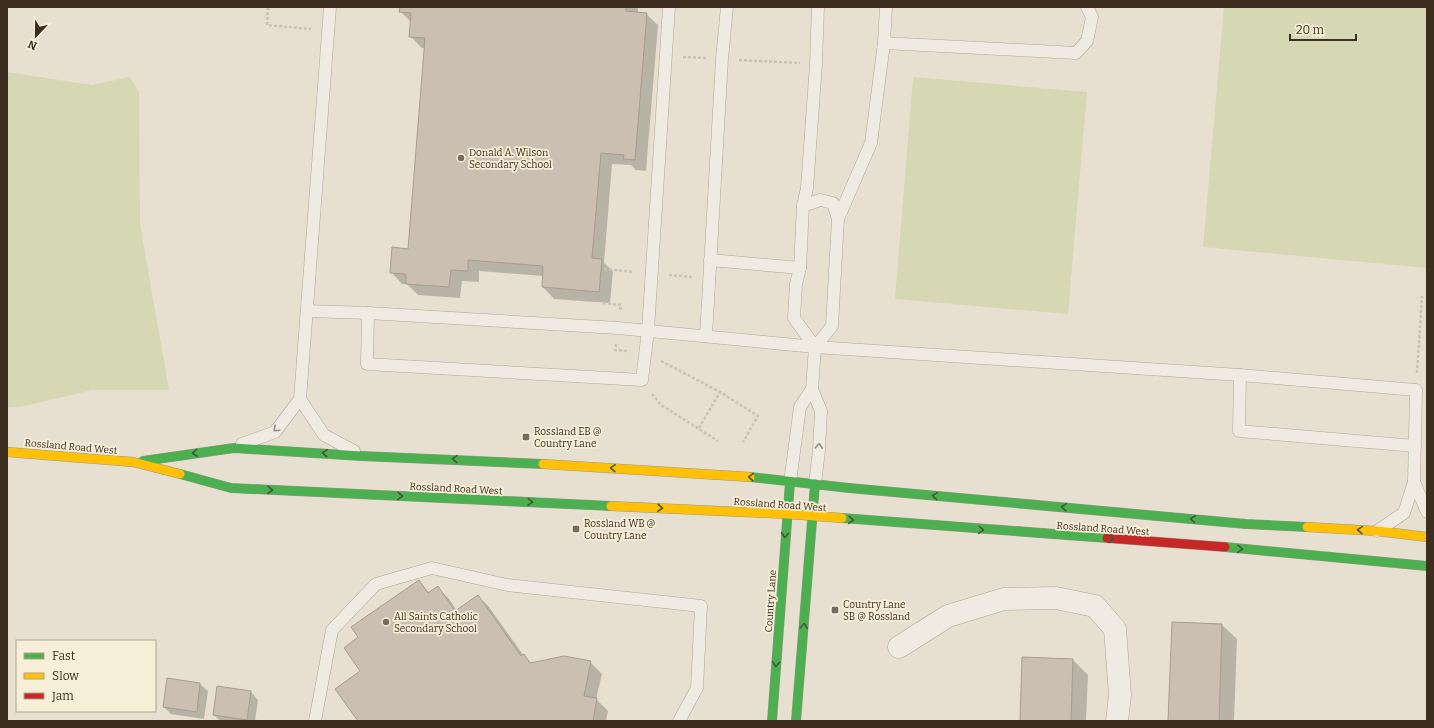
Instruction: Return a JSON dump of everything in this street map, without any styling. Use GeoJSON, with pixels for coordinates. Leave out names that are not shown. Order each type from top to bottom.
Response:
{"type":"FeatureCollection","features":[{"type":"Feature","properties":{"kind":"main road","name":"Rossland Road West"},"geometry":{"type":"LineString","coordinates":[[133,462],[234,448],[644,470],[760,478],[1246,524],[1377,531],[1427,537]]}},
{"type":"Feature","properties":{"kind":"main road","name":"Rossland Road West"},"geometry":{"type":"LineString","coordinates":[[7,452],[133,462],[231,488],[787,514],[1249,549],[1427,566]]}},
{"type":"Feature","properties":{"kind":"main road","name":"Country Lane"},"geometry":{"type":"LineString","coordinates":[[772,721],[790,482]]}},
{"type":"Feature","properties":{"kind":"main road"},"geometry":{"type":"LineString","coordinates":[[796,721],[815,484]]}},
{"type":"Feature","properties":{"kind":"street"},"geometry":{"type":"LineString","coordinates":[[899,647],[948,616],[1004,599],[1056,598],[1094,606],[1115,629],[1120,695],[1118,721]]}},
{"type":"Feature","properties":{"kind":"lane"},"geometry":{"type":"LineString","coordinates":[[234,448],[275,432],[300,399],[330,7]]}},
{"type":"Feature","properties":{"kind":"lane"},"geometry":{"type":"LineString","coordinates":[[368,313],[367,364],[642,380],[648,330],[669,7]]}},
{"type":"Feature","properties":{"kind":"lane"},"geometry":{"type":"LineString","coordinates":[[706,336],[722,59],[727,7]]}},
{"type":"Feature","properties":{"kind":"lane"},"geometry":{"type":"LineString","coordinates":[[815,347],[794,318],[796,284],[800,268],[803,206],[807,188],[816,64],[818,7]]}},
{"type":"Feature","properties":{"kind":"lane"},"geometry":{"type":"LineString","coordinates":[[815,484],[819,450],[821,411],[812,389],[815,347],[832,326],[838,219],[871,143],[884,43],[886,7]]}},
{"type":"Feature","properties":{"kind":"lane"},"geometry":{"type":"LineString","coordinates":[[884,43],[1076,53],[1087,41],[1092,17],[1087,7]]}},
{"type":"Feature","properties":{"kind":"lane"},"geometry":{"type":"LineString","coordinates":[[803,206],[820,200],[833,203],[838,219]]}},
{"type":"Feature","properties":{"kind":"lane"},"geometry":{"type":"LineString","coordinates":[[710,260],[800,268]]}},
{"type":"Feature","properties":{"kind":"lane"},"geometry":{"type":"LineString","coordinates":[[307,311],[368,313],[648,330],[815,347],[1240,375],[1416,390],[1414,482],[1404,513],[1377,531]]}},
{"type":"Feature","properties":{"kind":"lane"},"geometry":{"type":"LineString","coordinates":[[1240,375],[1239,431],[1415,446]]}},
{"type":"Feature","properties":{"kind":"lane"},"geometry":{"type":"LineString","coordinates":[[790,482],[800,408],[812,389]]}},
{"type":"Feature","properties":{"kind":"lane"},"geometry":{"type":"LineString","coordinates":[[300,399],[324,435],[361,456]]}},
{"type":"Feature","properties":{"kind":"lane"},"geometry":{"type":"LineString","coordinates":[[1414,482],[1427,512]]}},
{"type":"Feature","properties":{"kind":"lane"},"geometry":{"type":"LineString","coordinates":[[315,721],[332,630],[376,584],[432,568],[507,585],[701,606],[697,688],[680,721]]}},
{"type":"Feature","properties":{"kind":"path"},"geometry":{"type":"LineString","coordinates":[[268,7],[267,25],[328,31]]}},
{"type":"Feature","properties":{"kind":"path"},"geometry":{"type":"LineString","coordinates":[[1416,390],[1422,296]]}},
{"type":"Feature","properties":{"kind":"path"},"geometry":{"type":"LineString","coordinates":[[603,303],[621,305],[615,350],[645,353],[720,392],[758,416],[742,442]]}},
{"type":"Feature","properties":{"kind":"path"},"geometry":{"type":"LineString","coordinates":[[642,380],[661,405],[718,441]]}},
{"type":"Feature","properties":{"kind":"path"},"geometry":{"type":"LineString","coordinates":[[699,428],[720,392]]}},
{"type":"Feature","properties":{"kind":"green space"},"geometry":{"type":"Polygon","coordinates":[[[1224,7],[1427,7],[1427,268],[1203,247],[1224,7]]]}},
{"type":"Feature","properties":{"kind":"green space"},"geometry":{"type":"Polygon","coordinates":[[[7,72],[92,85],[130,77],[139,92],[140,224],[169,390],[92,390],[25,406],[7,408],[7,72]]]}},
{"type":"Feature","properties":{"kind":"green space"},"geometry":{"type":"Polygon","coordinates":[[[913,77],[1087,92],[1068,314],[895,299],[913,77]]]}},
{"type":"Feature","properties":{"kind":"building"},"geometry":{"type":"Polygon","coordinates":[[[400,7],[626,7],[626,11],[647,13],[635,160],[623,159],[624,155],[601,153],[592,258],[602,259],[599,292],[542,287],[543,266],[468,260],[468,271],[451,270],[449,287],[406,284],[406,274],[390,273],[392,247],[408,249],[425,38],[409,37],[411,13],[399,12],[400,7]]]}},
{"type":"Feature","properties":{"kind":"building"},"geometry":{"type":"Polygon","coordinates":[[[419,580],[428,593],[438,586],[455,611],[478,595],[521,656],[524,654],[530,663],[564,656],[591,661],[584,696],[597,698],[593,721],[358,721],[335,689],[360,671],[344,648],[358,637],[351,627],[419,580]]]}},
{"type":"Feature","properties":{"kind":"building"},"geometry":{"type":"Polygon","coordinates":[[[1172,622],[1222,624],[1219,721],[1168,721],[1172,622]]]}},
{"type":"Feature","properties":{"kind":"building"},"geometry":{"type":"Polygon","coordinates":[[[1022,657],[1073,659],[1071,721],[1020,721],[1022,657]]]}},
{"type":"Feature","properties":{"kind":"building"},"geometry":{"type":"Polygon","coordinates":[[[167,678],[200,683],[197,712],[163,707],[167,678]]]}},
{"type":"Feature","properties":{"kind":"building"},"geometry":{"type":"Polygon","coordinates":[[[217,686],[251,691],[247,720],[213,715],[217,686]]]}},
{"type":"Feature","properties":{"kind":"traffic: fast"},"geometry":{"type":"LineString","coordinates":[[143,461],[234,448],[361,456],[543,464]]}},
{"type":"Feature","properties":{"kind":"traffic: fast"},"geometry":{"type":"LineString","coordinates":[[180,474],[231,488],[611,506]]}},
{"type":"Feature","properties":{"kind":"traffic: fast"},"geometry":{"type":"LineString","coordinates":[[750,477],[849,488],[1246,524],[1307,527]]}},
{"type":"Feature","properties":{"kind":"traffic: fast"},"geometry":{"type":"LineString","coordinates":[[772,721],[790,482]]}},
{"type":"Feature","properties":{"kind":"traffic: fast"},"geometry":{"type":"LineString","coordinates":[[796,721],[815,484]]}},
{"type":"Feature","properties":{"kind":"traffic: fast"},"geometry":{"type":"LineString","coordinates":[[842,518],[1107,538]]}},
{"type":"Feature","properties":{"kind":"traffic: fast"},"geometry":{"type":"LineString","coordinates":[[1225,547],[1427,566]]}},
{"type":"Feature","properties":{"kind":"traffic: slow"},"geometry":{"type":"LineString","coordinates":[[7,452],[133,462],[180,474]]}},
{"type":"Feature","properties":{"kind":"traffic: slow"},"geometry":{"type":"LineString","coordinates":[[543,464],[750,477]]}},
{"type":"Feature","properties":{"kind":"traffic: slow"},"geometry":{"type":"LineString","coordinates":[[611,506],[842,518]]}},
{"type":"Feature","properties":{"kind":"traffic: slow"},"geometry":{"type":"LineString","coordinates":[[1307,527],[1377,531],[1427,537]]}},
{"type":"Feature","properties":{"kind":"traffic: jam"},"geometry":{"type":"LineString","coordinates":[[1107,538],[1225,547]]}},
{"type":"Feature","properties":{"kind":"place","name":"Donald A. Wilson Secondary School"},"geometry":{"type":"Point","coordinates":[461,158]}},
{"type":"Feature","properties":{"kind":"place","name":"Rossland EB @ Country Lane"},"geometry":{"type":"Point","coordinates":[526,437]}},
{"type":"Feature","properties":{"kind":"place","name":"Rossland WB @ Country Lane"},"geometry":{"type":"Point","coordinates":[576,529]}},
{"type":"Feature","properties":{"kind":"place","name":"Country Lane SB @ Rossland"},"geometry":{"type":"Point","coordinates":[835,610]}},
{"type":"Feature","properties":{"kind":"place","name":"All Saints Catholic Secondary School"},"geometry":{"type":"Point","coordinates":[386,622]}}]}
